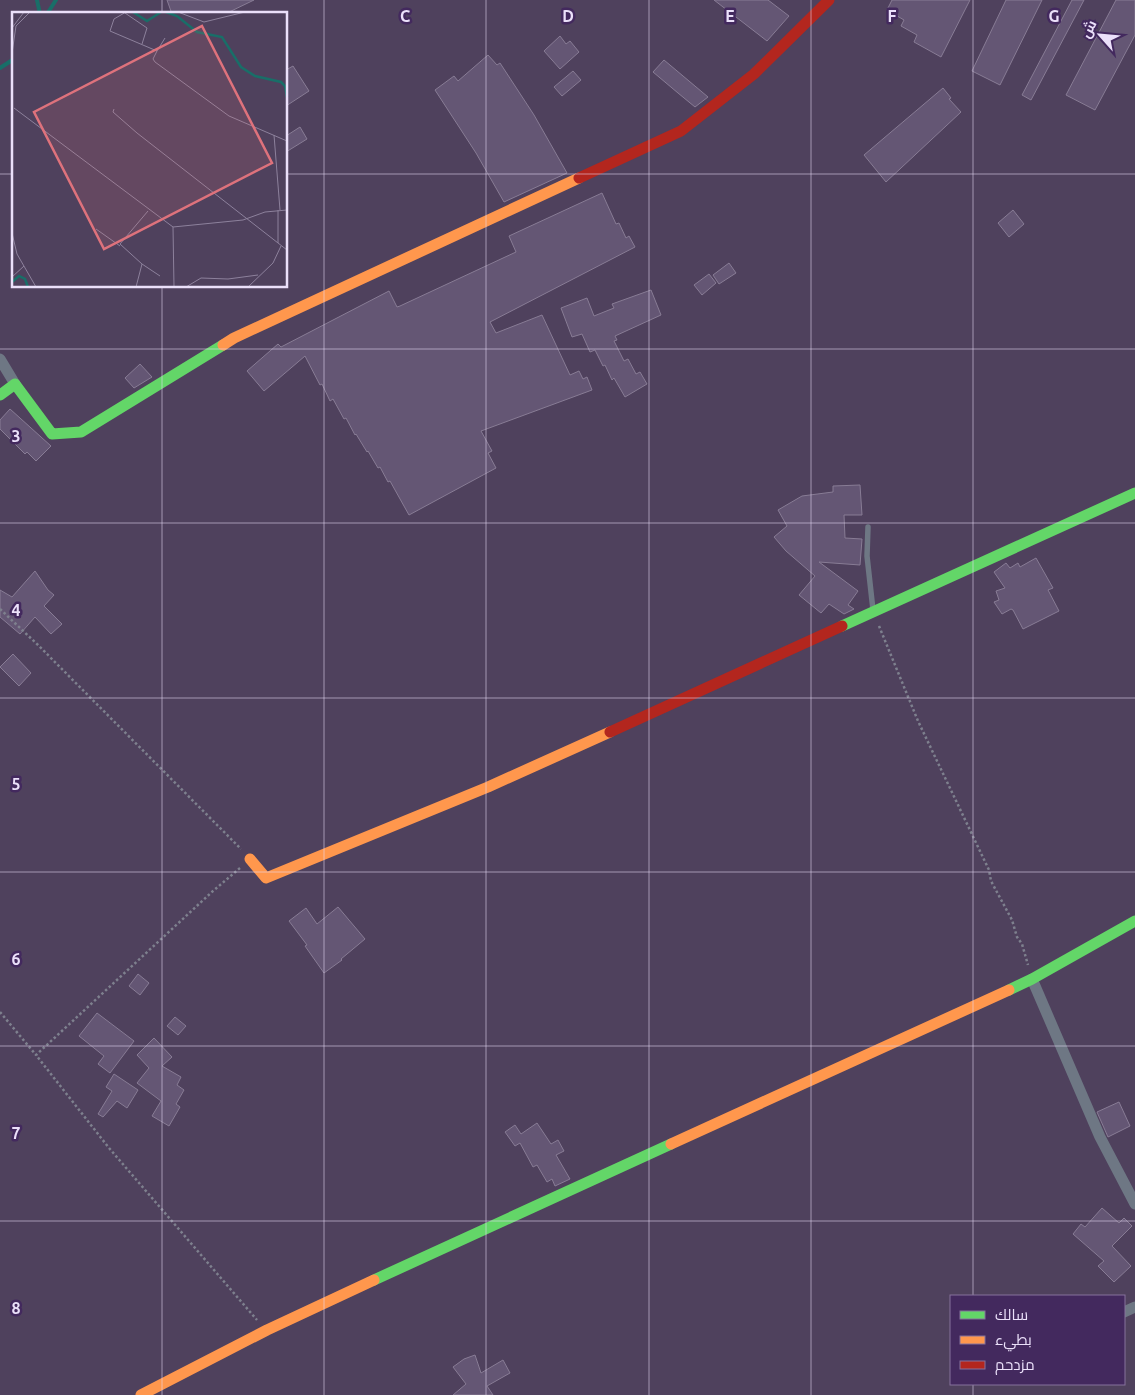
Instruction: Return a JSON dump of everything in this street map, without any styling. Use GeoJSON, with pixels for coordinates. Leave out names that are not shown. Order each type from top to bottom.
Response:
{"type":"FeatureCollection","features":[{"type":"Feature","properties":{"kind":"street"},"geometry":{"type":"LineString","coordinates":[[0,359],[15,384],[52,434],[81,432],[234,338],[681,131],[754,74],[829,0]]}},
{"type":"Feature","properties":{"kind":"street"},"geometry":{"type":"LineString","coordinates":[[0,395],[15,384]]}},
{"type":"Feature","properties":{"kind":"street"},"geometry":{"type":"LineString","coordinates":[[250,859],[266,878],[488,787],[1135,493]]}},
{"type":"Feature","properties":{"kind":"street"},"geometry":{"type":"LineString","coordinates":[[141,1395],[266,1330],[1032,979],[1135,921]]}},
{"type":"Feature","properties":{"kind":"street"},"geometry":{"type":"LineString","coordinates":[[1032,979],[1100,1137],[1135,1204]]}},
{"type":"Feature","properties":{"kind":"lane"},"geometry":{"type":"LineString","coordinates":[[868,527],[867,556],[873,612]]}},
{"type":"Feature","properties":{"kind":"path"},"geometry":{"type":"LineString","coordinates":[[0,609],[250,859],[36,1055]]}},
{"type":"Feature","properties":{"kind":"path"},"geometry":{"type":"LineString","coordinates":[[873,612],[918,721],[989,870],[991,881],[1012,920],[1016,938],[1022,944],[1032,979]]}},
{"type":"Feature","properties":{"kind":"path"},"geometry":{"type":"LineString","coordinates":[[0,1012],[109,1148],[266,1330]]}},
{"type":"Feature","properties":{"kind":"building"},"geometry":{"type":"Polygon","coordinates":[[[167,0],[254,0],[229,12],[171,12],[167,0]]]}},
{"type":"Feature","properties":{"kind":"building"},"geometry":{"type":"Polygon","coordinates":[[[714,0],[768,0],[789,16],[767,41],[714,0]]]}},
{"type":"Feature","properties":{"kind":"building"},"geometry":{"type":"Polygon","coordinates":[[[892,0],[970,0],[941,57],[914,42],[917,35],[901,26],[904,20],[887,10],[892,0]]]}},
{"type":"Feature","properties":{"kind":"building"},"geometry":{"type":"Polygon","coordinates":[[[1006,0],[1042,0],[1000,85],[972,71],[1006,0]]]}},
{"type":"Feature","properties":{"kind":"building"},"geometry":{"type":"Polygon","coordinates":[[[1072,0],[1084,0],[1031,100],[1022,95],[1072,0]]]}},
{"type":"Feature","properties":{"kind":"building"},"geometry":{"type":"Polygon","coordinates":[[[1116,0],[1135,0],[1135,35],[1095,110],[1066,95],[1116,0]]]}},
{"type":"Feature","properties":{"kind":"building"},"geometry":{"type":"Polygon","coordinates":[[[560,36],[566,44],[570,41],[579,52],[560,69],[544,51],[560,36]]]}},
{"type":"Feature","properties":{"kind":"building"},"geometry":{"type":"Polygon","coordinates":[[[488,55],[497,65],[500,63],[534,115],[567,173],[504,202],[476,153],[435,90],[454,76],[458,81],[488,55]]]}},
{"type":"Feature","properties":{"kind":"building"},"geometry":{"type":"Polygon","coordinates":[[[664,60],[708,97],[695,107],[653,72],[664,60]]]}},
{"type":"Feature","properties":{"kind":"building"},"geometry":{"type":"Polygon","coordinates":[[[293,66],[309,91],[288,105],[288,69],[293,66]]]}},
{"type":"Feature","properties":{"kind":"building"},"geometry":{"type":"Polygon","coordinates":[[[573,71],[581,80],[562,96],[554,87],[573,71]]]}},
{"type":"Feature","properties":{"kind":"building"},"geometry":{"type":"Polygon","coordinates":[[[943,88],[951,98],[949,99],[961,112],[886,182],[864,155],[943,88]]]}},
{"type":"Feature","properties":{"kind":"building"},"geometry":{"type":"Polygon","coordinates":[[[300,127],[307,139],[288,151],[288,135],[300,127]]]}},
{"type":"Feature","properties":{"kind":"building"},"geometry":{"type":"Polygon","coordinates":[[[602,193],[616,224],[619,223],[626,238],[629,236],[635,247],[490,322],[496,333],[542,315],[570,375],[579,371],[583,379],[587,377],[592,390],[481,431],[492,451],[488,453],[496,468],[409,515],[390,481],[388,482],[380,467],[378,468],[368,451],[355,435],[333,399],[330,401],[305,356],[264,391],[247,371],[278,344],[281,347],[389,291],[397,307],[516,252],[509,236],[602,193]]]}},
{"type":"Feature","properties":{"kind":"building"},"geometry":{"type":"Polygon","coordinates":[[[1013,210],[1024,224],[1009,237],[998,223],[1013,210]]]}},
{"type":"Feature","properties":{"kind":"building"},"geometry":{"type":"Polygon","coordinates":[[[729,263],[736,273],[719,284],[713,275],[729,263]]]}},
{"type":"Feature","properties":{"kind":"building"},"geometry":{"type":"Polygon","coordinates":[[[709,274],[716,283],[702,295],[694,285],[709,274]]]}},
{"type":"Feature","properties":{"kind":"building"},"geometry":{"type":"Polygon","coordinates":[[[651,290],[661,315],[615,336],[617,340],[614,341],[624,361],[628,359],[636,374],[640,372],[647,384],[625,397],[614,378],[612,380],[605,365],[603,366],[595,350],[590,352],[582,334],[572,337],[561,308],[587,298],[594,316],[614,308],[612,304],[651,290]]]}},
{"type":"Feature","properties":{"kind":"building"},"geometry":{"type":"Polygon","coordinates":[[[140,364],[152,377],[134,388],[125,378],[140,364]]]}},
{"type":"Feature","properties":{"kind":"building"},"geometry":{"type":"Polygon","coordinates":[[[10,409],[51,446],[36,461],[27,452],[25,454],[0,429],[0,420],[10,409]]]}},
{"type":"Feature","properties":{"kind":"building"},"geometry":{"type":"Polygon","coordinates":[[[860,485],[862,515],[844,515],[845,538],[862,539],[860,565],[819,562],[858,591],[848,605],[854,609],[844,614],[829,604],[821,613],[799,595],[815,576],[786,551],[774,537],[787,526],[778,510],[802,496],[833,492],[833,486],[860,485]]]}},
{"type":"Feature","properties":{"kind":"building"},"geometry":{"type":"Polygon","coordinates":[[[1036,558],[1053,588],[1048,590],[1059,611],[1023,629],[1013,610],[1011,609],[1002,614],[994,602],[999,600],[996,591],[1005,588],[994,572],[1006,563],[1010,568],[1018,563],[1020,567],[1036,558]]]}},
{"type":"Feature","properties":{"kind":"building"},"geometry":{"type":"Polygon","coordinates":[[[35,571],[48,590],[54,595],[44,606],[62,624],[51,634],[35,617],[20,634],[0,617],[0,590],[12,597],[35,571]]]}},
{"type":"Feature","properties":{"kind":"building"},"geometry":{"type":"Polygon","coordinates":[[[13,654],[31,673],[19,686],[0,667],[13,654]]]}},
{"type":"Feature","properties":{"kind":"building"},"geometry":{"type":"Polygon","coordinates":[[[338,907],[365,939],[324,973],[305,946],[307,945],[289,921],[306,908],[317,924],[338,907]]]}},
{"type":"Feature","properties":{"kind":"building"},"geometry":{"type":"Polygon","coordinates":[[[138,974],[149,983],[140,995],[129,986],[138,974]]]}},
{"type":"Feature","properties":{"kind":"building"},"geometry":{"type":"Polygon","coordinates":[[[97,1013],[134,1041],[110,1073],[98,1064],[104,1056],[79,1036],[97,1013]]]}},
{"type":"Feature","properties":{"kind":"building"},"geometry":{"type":"Polygon","coordinates":[[[175,1017],[186,1026],[178,1035],[167,1026],[175,1017]]]}},
{"type":"Feature","properties":{"kind":"building"},"geometry":{"type":"Polygon","coordinates":[[[154,1038],[172,1057],[162,1066],[181,1077],[177,1085],[184,1090],[176,1104],[180,1107],[169,1126],[152,1116],[161,1101],[137,1083],[149,1068],[137,1055],[154,1038]]]}},
{"type":"Feature","properties":{"kind":"building"},"geometry":{"type":"Polygon","coordinates":[[[114,1074],[138,1090],[127,1108],[117,1101],[103,1117],[98,1114],[112,1091],[106,1087],[114,1074]]]}},
{"type":"Feature","properties":{"kind":"building"},"geometry":{"type":"Polygon","coordinates":[[[1119,1102],[1130,1126],[1108,1137],[1097,1112],[1119,1102]]]}},
{"type":"Feature","properties":{"kind":"building"},"geometry":{"type":"Polygon","coordinates":[[[537,1123],[551,1144],[558,1140],[564,1151],[556,1155],[570,1179],[555,1186],[552,1179],[547,1182],[537,1165],[533,1167],[520,1143],[515,1146],[505,1132],[515,1125],[521,1134],[537,1123]]]}},
{"type":"Feature","properties":{"kind":"building"},"geometry":{"type":"Polygon","coordinates":[[[1102,1208],[1119,1223],[1124,1218],[1132,1226],[1112,1246],[1131,1266],[1114,1282],[1098,1266],[1104,1261],[1073,1234],[1081,1224],[1085,1227],[1102,1208]]]}},
{"type":"Feature","properties":{"kind":"building"},"geometry":{"type":"Polygon","coordinates":[[[475,1355],[481,1373],[503,1360],[510,1373],[487,1386],[493,1395],[453,1395],[466,1384],[453,1367],[464,1359],[475,1355]]]}},
{"type":"Feature","properties":{"kind":"waterway"},"geometry":{"type":"LineString","coordinates":[[37,0],[40,12]]}},
{"type":"Feature","properties":{"kind":"waterway"},"geometry":{"type":"LineString","coordinates":[[48,12],[56,0]]}},
{"type":"Feature","properties":{"kind":"waterway"},"geometry":{"type":"LineString","coordinates":[[0,68],[12,60]]}},
{"type":"Feature","properties":{"kind":"traffic: fast"},"geometry":{"type":"LineString","coordinates":[[0,395],[15,384],[52,434],[81,432],[223,345]]}},
{"type":"Feature","properties":{"kind":"traffic: fast"},"geometry":{"type":"LineString","coordinates":[[842,626],[1135,493]]}},
{"type":"Feature","properties":{"kind":"traffic: fast"},"geometry":{"type":"LineString","coordinates":[[1009,990],[1135,921]]}},
{"type":"Feature","properties":{"kind":"traffic: fast"},"geometry":{"type":"LineString","coordinates":[[374,1280],[671,1144]]}},
{"type":"Feature","properties":{"kind":"traffic: slow"},"geometry":{"type":"LineString","coordinates":[[223,345],[234,338],[579,178]]}},
{"type":"Feature","properties":{"kind":"traffic: slow"},"geometry":{"type":"LineString","coordinates":[[250,859],[266,878],[488,787],[610,732]]}},
{"type":"Feature","properties":{"kind":"traffic: slow"},"geometry":{"type":"LineString","coordinates":[[671,1144],[1009,990]]}},
{"type":"Feature","properties":{"kind":"traffic: slow"},"geometry":{"type":"LineString","coordinates":[[141,1395],[267,1330],[374,1280]]}},
{"type":"Feature","properties":{"kind":"traffic: jam"},"geometry":{"type":"LineString","coordinates":[[579,178],[681,131],[754,74],[829,0]]}},
{"type":"Feature","properties":{"kind":"traffic: jam"},"geometry":{"type":"LineString","coordinates":[[610,732],[842,626]]}}]}
